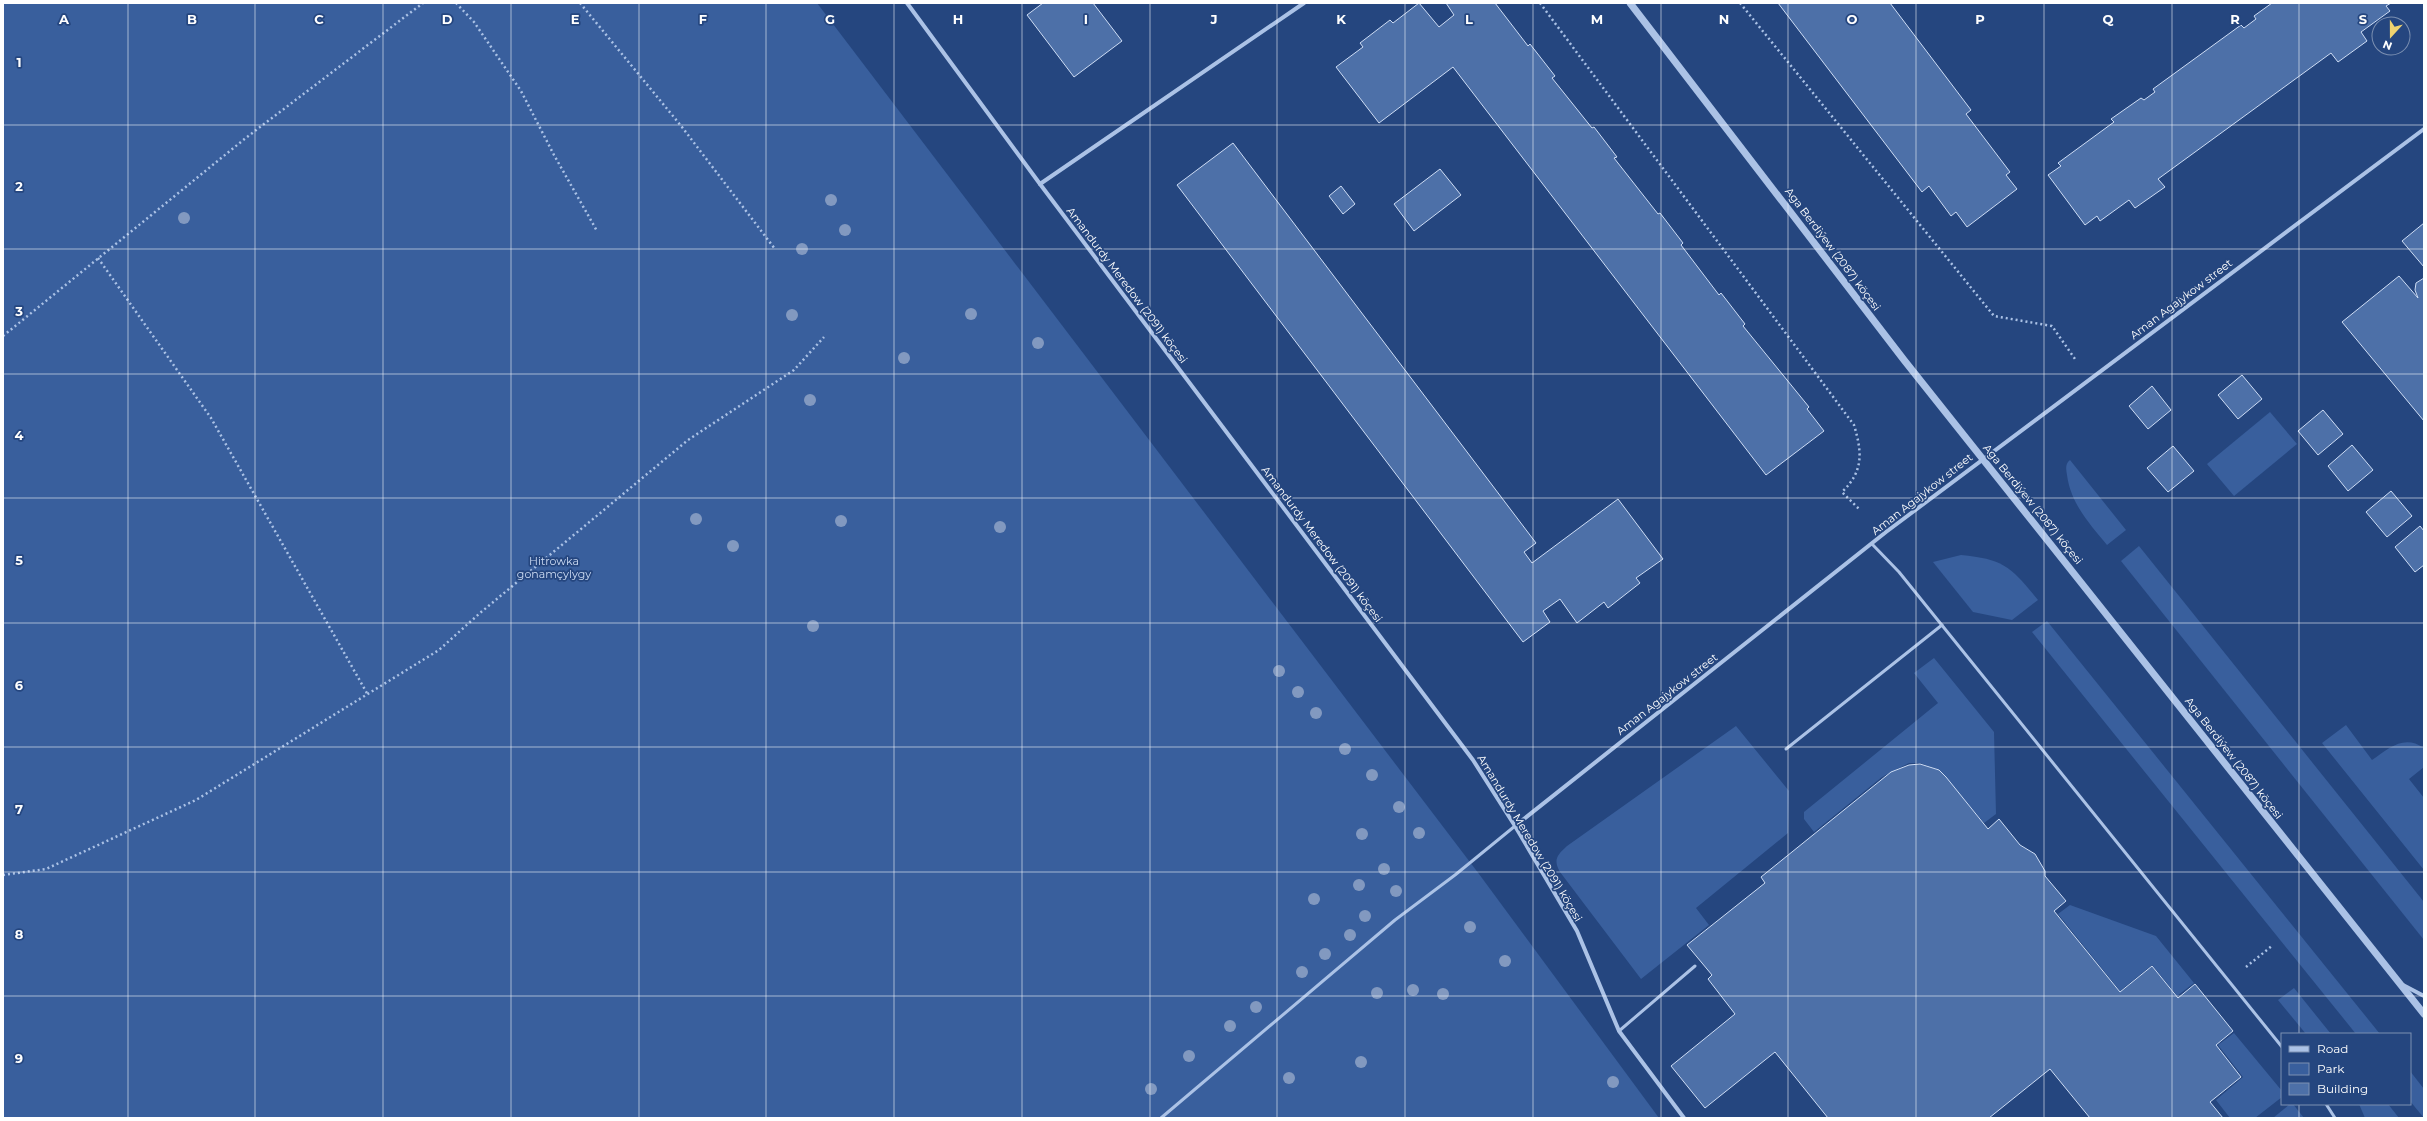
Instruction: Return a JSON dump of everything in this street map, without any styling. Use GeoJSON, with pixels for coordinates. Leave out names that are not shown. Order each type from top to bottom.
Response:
{"type":"FeatureCollection","features":[{"type":"Feature","properties":{"kind":"street","name":"Amandurdy Meredow (2091) köçesi"},"geometry":{"type":"LineString","coordinates":[[907,3],[1040,184],[1473,760],[1515,826],[1577,931],[1619,1031],[1684,1118]]}},
{"type":"Feature","properties":{"kind":"street"},"geometry":{"type":"LineString","coordinates":[[1040,184],[1304,3]]}},
{"type":"Feature","properties":{"kind":"street","name":"Aga Berdiýew (2087) köçesi"},"geometry":{"type":"LineString","coordinates":[[1630,3],[1900,354],[2424,1014]]}},
{"type":"Feature","properties":{"kind":"street","name":"Aman Agajykow street"},"geometry":{"type":"LineString","coordinates":[[1515,826],[1982,458],[2424,129]]}},
{"type":"Feature","properties":{"kind":"street"},"geometry":{"type":"LineString","coordinates":[[2399,983],[2424,996]]}},
{"type":"Feature","properties":{"kind":"lane"},"geometry":{"type":"LineString","coordinates":[[1872,544],[1899,572],[2281,1046]]}},
{"type":"Feature","properties":{"kind":"lane"},"geometry":{"type":"LineString","coordinates":[[1786,749],[1942,625]]}},
{"type":"Feature","properties":{"kind":"lane"},"geometry":{"type":"LineString","coordinates":[[1161,1118],[1395,920],[1455,875],[1515,826]]}},
{"type":"Feature","properties":{"kind":"lane"},"geometry":{"type":"LineString","coordinates":[[1619,1031],[1695,966]]}},
{"type":"Feature","properties":{"kind":"lane"},"geometry":{"type":"LineString","coordinates":[[2327,1105],[2335,1118]]}},
{"type":"Feature","properties":{"kind":"path"},"geometry":{"type":"LineString","coordinates":[[3,336],[247,137],[423,3]]}},
{"type":"Feature","properties":{"kind":"path"},"geometry":{"type":"LineString","coordinates":[[456,3],[474,22],[521,91],[554,155],[597,231]]}},
{"type":"Feature","properties":{"kind":"path"},"geometry":{"type":"LineString","coordinates":[[580,3],[682,127],[775,249]]}},
{"type":"Feature","properties":{"kind":"path"},"geometry":{"type":"LineString","coordinates":[[1540,3],[1854,425],[1860,445],[1860,465],[1853,481],[1842,492],[1859,509]]}},
{"type":"Feature","properties":{"kind":"path"},"geometry":{"type":"LineString","coordinates":[[1740,3],[1994,316],[2052,326],[2076,359]]}},
{"type":"Feature","properties":{"kind":"path"},"geometry":{"type":"LineString","coordinates":[[98,258],[210,418],[368,695]]}},
{"type":"Feature","properties":{"kind":"path"},"geometry":{"type":"LineString","coordinates":[[3,875],[46,869],[196,800],[439,650],[480,613],[688,440],[794,370],[824,337]]}},
{"type":"Feature","properties":{"kind":"path"},"geometry":{"type":"LineString","coordinates":[[2246,967],[2274,945]]}},
{"type":"Feature","properties":{"kind":"green space","name":"Hitrowka gonamçylygy"},"geometry":{"type":"Polygon","coordinates":[[[3,3],[817,3],[1479,874],[1659,1118],[3,1118],[3,3]]]}},
{"type":"Feature","properties":{"kind":"green space"},"geometry":{"type":"Polygon","coordinates":[[[2270,412],[2297,444],[2234,496],[2207,464],[2270,412]]]}},
{"type":"Feature","properties":{"kind":"green space"},"geometry":{"type":"Polygon","coordinates":[[[2070,460],[2126,530],[2107,545],[2082,513],[2072,495],[2066,469],[2067,463],[2070,460]]]}},
{"type":"Feature","properties":{"kind":"green space"},"geometry":{"type":"Polygon","coordinates":[[[2139,546],[2424,902],[2424,940],[2121,561],[2139,546]]]}},
{"type":"Feature","properties":{"kind":"green space"},"geometry":{"type":"Polygon","coordinates":[[[1961,555],[1987,559],[2006,567],[2021,580],[2038,600],[2012,620],[1973,612],[1933,562],[1961,555]]]}},
{"type":"Feature","properties":{"kind":"green space"},"geometry":{"type":"Polygon","coordinates":[[[2047,621],[2379,1033],[2355,1033],[2032,632],[2047,621]]]}},
{"type":"Feature","properties":{"kind":"green space"},"geometry":{"type":"Polygon","coordinates":[[[1934,658],[1994,732],[1996,814],[1984,823],[1939,770],[1920,763],[1909,763],[1882,777],[1814,832],[1804,819],[1804,812],[1938,703],[1914,673],[1934,658]]]}},
{"type":"Feature","properties":{"kind":"green space"},"geometry":{"type":"Polygon","coordinates":[[[2346,725],[2372,760],[2384,751],[2403,742],[2417,744],[2424,748],[2424,767],[2409,779],[2424,798],[2424,870],[2322,743],[2346,725]]]}},
{"type":"Feature","properties":{"kind":"green space"},"geometry":{"type":"Polygon","coordinates":[[[1736,726],[1789,791],[1788,833],[1696,908],[1709,925],[1641,979],[1560,872],[1557,864],[1557,858],[1567,846],[1736,726]]]}},
{"type":"Feature","properties":{"kind":"green space"},"geometry":{"type":"Polygon","coordinates":[[[2070,905],[2156,936],[2194,983],[2177,996],[2152,965],[2120,991],[2058,914],[2070,905]]]}},
{"type":"Feature","properties":{"kind":"green space"},"geometry":{"type":"Polygon","coordinates":[[[2294,988],[2330,1033],[2305,1033],[2278,1000],[2294,988]]]}},
{"type":"Feature","properties":{"kind":"green space"},"geometry":{"type":"Polygon","coordinates":[[[2234,1033],[2281,1090],[2281,1098],[2255,1118],[2230,1118],[2216,1100],[2243,1077],[2218,1045],[2234,1033]]]}},
{"type":"Feature","properties":{"kind":"green space"},"geometry":{"type":"Polygon","coordinates":[[[2411,1072],[2424,1089],[2424,1118],[2411,1102],[2411,1072]]]}},
{"type":"Feature","properties":{"kind":"green space"},"geometry":{"type":"Polygon","coordinates":[[[2289,1105],[2294,1105],[2304,1118],[2273,1118],[2289,1105]]]}},
{"type":"Feature","properties":{"kind":"green space"},"geometry":{"type":"Polygon","coordinates":[[[2359,1105],[2389,1105],[2399,1118],[2365,1118],[2359,1105]]]}},
{"type":"Feature","properties":{"kind":"building"},"geometry":{"type":"Polygon","coordinates":[[[1043,3],[1093,3],[1122,41],[1074,77],[1027,15],[1043,3]]]}},
{"type":"Feature","properties":{"kind":"building"},"geometry":{"type":"Polygon","coordinates":[[[1419,3],[1439,27],[1454,15],[1446,3],[1495,3],[1528,46],[1530,44],[1555,76],[1552,78],[1592,128],[1594,127],[1617,157],[1614,158],[1658,214],[1660,213],[1683,243],[1681,245],[1719,295],[1721,293],[1745,324],[1743,326],[1809,407],[1807,409],[1824,431],[1766,475],[1453,67],[1379,123],[1336,67],[1363,47],[1360,43],[1390,20],[1393,23],[1419,3]]]}},
{"type":"Feature","properties":{"kind":"building"},"geometry":{"type":"Polygon","coordinates":[[[1778,3],[1890,3],[1971,110],[1966,114],[2010,172],[2006,175],[2017,189],[1967,227],[1956,212],[1951,216],[1929,186],[1922,192],[1778,3]]]}},
{"type":"Feature","properties":{"kind":"building"},"geometry":{"type":"Polygon","coordinates":[[[2272,3],[2391,3],[2386,6],[2390,11],[2383,16],[2371,16],[2371,25],[2361,32],[2367,41],[2338,62],[2331,53],[2158,179],[2165,187],[2135,208],[2129,200],[2100,221],[2097,216],[2085,225],[2048,175],[2061,166],[2058,163],[2114,122],[2111,119],[2141,98],[2144,100],[2155,92],[2153,89],[2241,25],[2244,28],[2256,19],[2254,16],[2272,3]]]}},
{"type":"Feature","properties":{"kind":"building"},"geometry":{"type":"Polygon","coordinates":[[[1233,143],[1536,543],[1524,552],[1532,563],[1618,499],[1663,559],[1636,578],[1640,583],[1608,608],[1604,602],[1577,623],[1560,599],[1543,611],[1550,622],[1523,642],[1177,185],[1233,143]]]}},
{"type":"Feature","properties":{"kind":"building"},"geometry":{"type":"Polygon","coordinates":[[[1440,169],[1461,195],[1414,231],[1394,204],[1440,169]]]}},
{"type":"Feature","properties":{"kind":"building"},"geometry":{"type":"Polygon","coordinates":[[[1341,186],[1355,204],[1343,214],[1329,196],[1341,186]]]}},
{"type":"Feature","properties":{"kind":"building"},"geometry":{"type":"Polygon","coordinates":[[[2424,223],[2424,267],[2402,241],[2424,223]]]}},
{"type":"Feature","properties":{"kind":"building"},"geometry":{"type":"Polygon","coordinates":[[[2399,276],[2418,298],[2415,290],[2416,283],[2424,278],[2424,421],[2342,322],[2399,276]]]}},
{"type":"Feature","properties":{"kind":"building"},"geometry":{"type":"Polygon","coordinates":[[[2242,375],[2262,399],[2238,419],[2218,395],[2242,375]]]}},
{"type":"Feature","properties":{"kind":"building"},"geometry":{"type":"Polygon","coordinates":[[[2152,386],[2171,410],[2148,429],[2129,406],[2152,386]]]}},
{"type":"Feature","properties":{"kind":"building"},"geometry":{"type":"Polygon","coordinates":[[[2323,410],[2343,434],[2318,455],[2298,431],[2323,410]]]}},
{"type":"Feature","properties":{"kind":"building"},"geometry":{"type":"Polygon","coordinates":[[[2352,445],[2373,470],[2348,491],[2328,466],[2352,445]]]}},
{"type":"Feature","properties":{"kind":"building"},"geometry":{"type":"Polygon","coordinates":[[[2173,446],[2194,471],[2168,492],[2147,468],[2173,446]]]}},
{"type":"Feature","properties":{"kind":"building"},"geometry":{"type":"Polygon","coordinates":[[[2391,491],[2412,516],[2387,537],[2366,512],[2391,491]]]}},
{"type":"Feature","properties":{"kind":"building"},"geometry":{"type":"Polygon","coordinates":[[[2420,526],[2424,531],[2424,565],[2415,572],[2395,547],[2420,526]]]}},
{"type":"Feature","properties":{"kind":"building"},"geometry":{"type":"Polygon","coordinates":[[[1920,764],[1939,770],[1988,829],[1999,819],[2020,845],[2035,854],[2045,871],[2045,876],[2066,901],[2054,911],[2120,992],[2152,966],[2178,998],[2195,984],[2233,1031],[2216,1045],[2241,1077],[2210,1102],[2223,1118],[2090,1118],[2050,1069],[1989,1118],[1828,1118],[1775,1052],[1705,1108],[1671,1066],[1735,1014],[1708,979],[1712,975],[1687,945],[1765,883],[1761,877],[1891,772],[1909,765],[1920,764]]]}}]}
